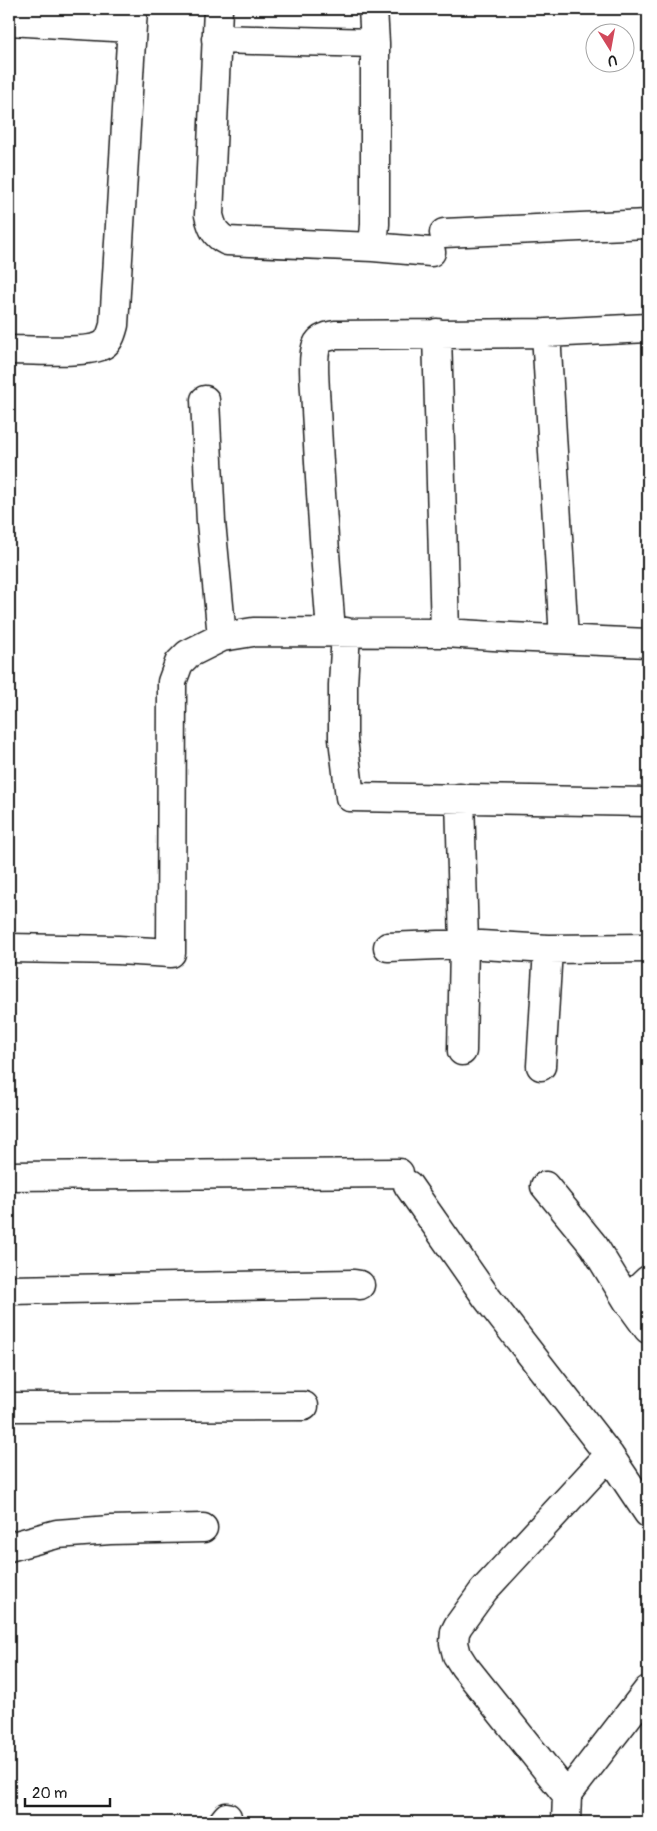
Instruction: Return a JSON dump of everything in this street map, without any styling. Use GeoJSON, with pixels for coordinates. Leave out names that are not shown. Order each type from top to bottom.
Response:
{"type":"FeatureCollection","features":[{"type":"Feature","properties":{"kind":"street"},"geometry":{"type":"LineString","coordinates":[[218,9],[209,216],[212,228],[217,235],[227,241],[373,247],[648,224]]}},
{"type":"Feature","properties":{"kind":"street"},"geometry":{"type":"LineString","coordinates":[[372,9],[375,43],[375,224],[373,247]]}},
{"type":"Feature","properties":{"kind":"street"},"geometry":{"type":"LineString","coordinates":[[9,21],[132,18],[114,325],[111,336],[103,345],[83,350],[9,350]]}},
{"type":"Feature","properties":{"kind":"street"},"geometry":{"type":"LineString","coordinates":[[216,39],[375,43]]}},
{"type":"Feature","properties":{"kind":"street"},"geometry":{"type":"LineString","coordinates":[[648,328],[546,333],[336,334],[324,338],[316,346],[315,386],[321,507],[338,632],[342,685],[343,739],[350,797],[648,802]]}},
{"type":"Feature","properties":{"kind":"street"},"geometry":{"type":"LineString","coordinates":[[437,333],[445,633]]}},
{"type":"Feature","properties":{"kind":"street"},"geometry":{"type":"LineString","coordinates":[[546,333],[564,639]]}},
{"type":"Feature","properties":{"kind":"street"},"geometry":{"type":"LineString","coordinates":[[206,400],[211,522],[222,637]]}},
{"type":"Feature","properties":{"kind":"street"},"geometry":{"type":"LineString","coordinates":[[9,948],[171,953],[172,682],[179,663],[188,654],[222,637],[253,632],[445,633],[648,642]]}},
{"type":"Feature","properties":{"kind":"street"},"geometry":{"type":"LineString","coordinates":[[460,798],[464,944],[462,1051]]}},
{"type":"Feature","properties":{"kind":"street"},"geometry":{"type":"LineString","coordinates":[[388,947],[464,944],[548,949],[648,948]]}},
{"type":"Feature","properties":{"kind":"street"},"geometry":{"type":"LineString","coordinates":[[541,1066],[548,949]]}},
{"type":"Feature","properties":{"kind":"street"},"geometry":{"type":"LineString","coordinates":[[9,1176],[403,1179],[487,1298],[609,1456],[648,1513]]}},
{"type":"Feature","properties":{"kind":"street"},"geometry":{"type":"LineString","coordinates":[[545,1186],[594,1246],[648,1330]]}},
{"type":"Feature","properties":{"kind":"street"},"geometry":{"type":"LineString","coordinates":[[627,1300],[648,1280]]}},
{"type":"Feature","properties":{"kind":"street"},"geometry":{"type":"LineString","coordinates":[[9,1290],[360,1285]]}},
{"type":"Feature","properties":{"kind":"street"},"geometry":{"type":"LineString","coordinates":[[9,1407],[304,1406]]}},
{"type":"Feature","properties":{"kind":"street"},"geometry":{"type":"LineString","coordinates":[[567,1795],[464,1666],[456,1650],[455,1638],[458,1626],[484,1590],[609,1456]]}},
{"type":"Feature","properties":{"kind":"street"},"geometry":{"type":"LineString","coordinates":[[9,1547],[57,1534],[110,1530],[203,1528]]}},
{"type":"Feature","properties":{"kind":"street"},"geometry":{"type":"LineString","coordinates":[[566,1822],[567,1795],[648,1690]]}}]}
